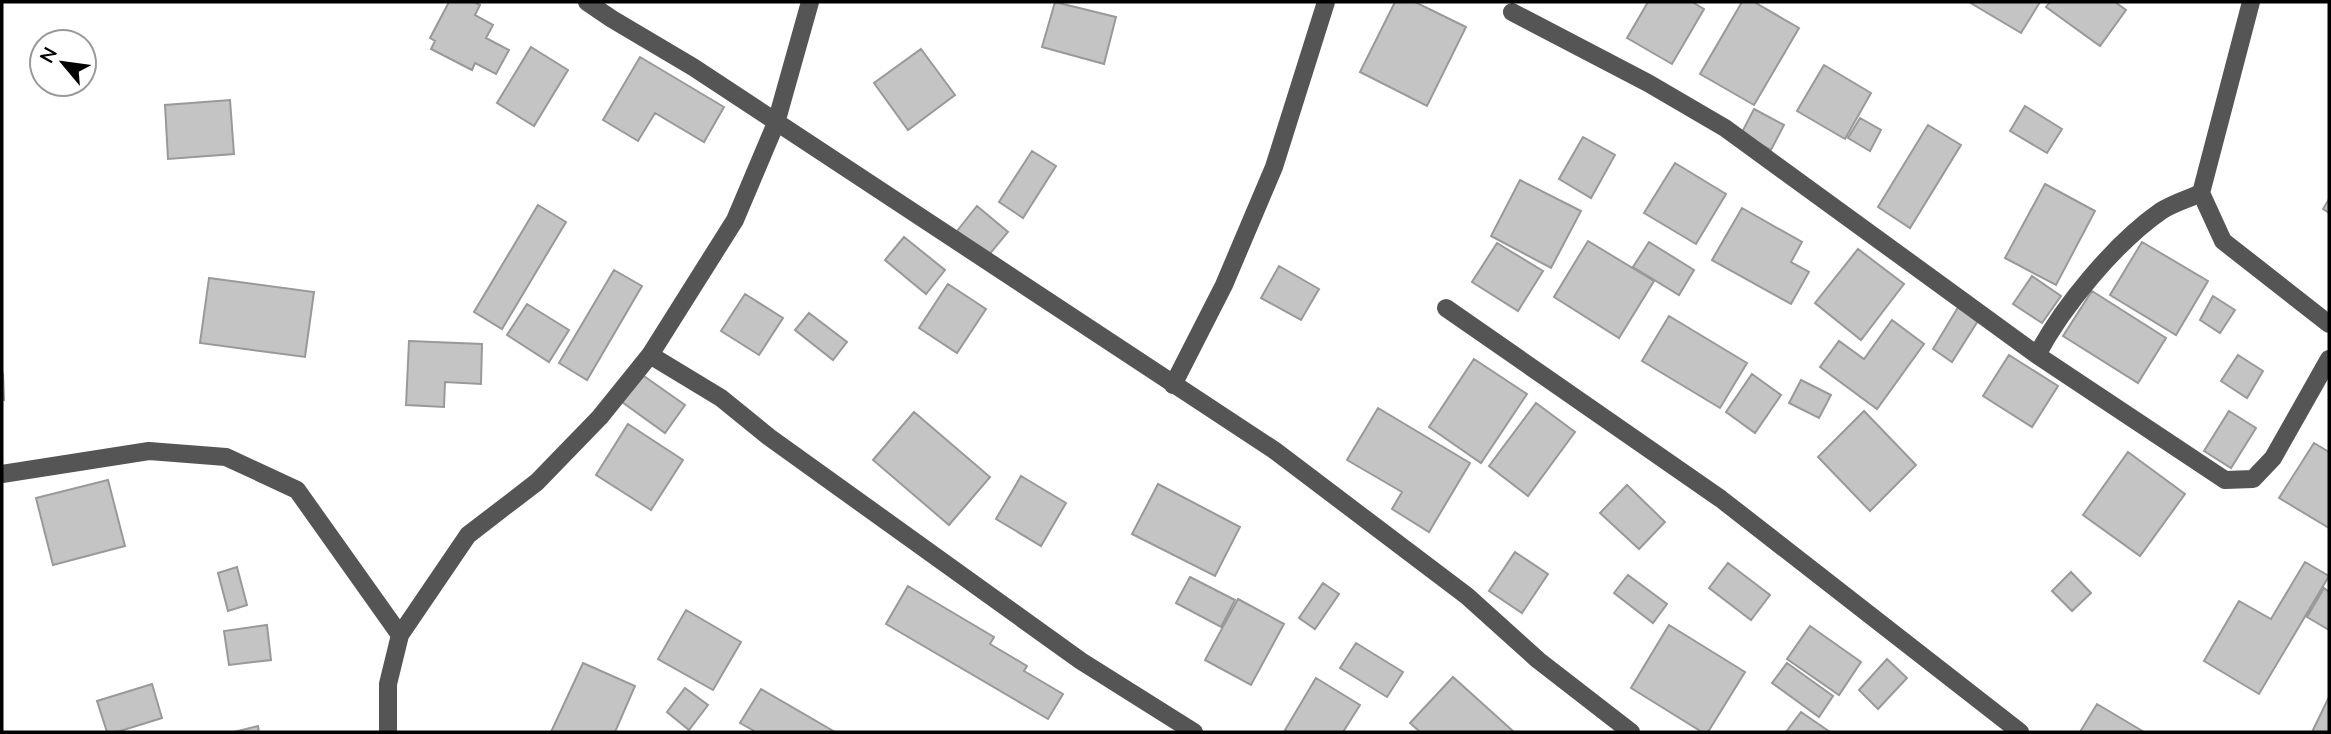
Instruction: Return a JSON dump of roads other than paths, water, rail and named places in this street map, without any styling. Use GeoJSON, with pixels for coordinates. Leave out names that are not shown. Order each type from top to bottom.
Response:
{"type":"FeatureCollection","features":[{"type":"Feature","properties":{"kind":"street"},"geometry":{"type":"LineString","coordinates":[[587,2],[693,67],[1273,450],[1467,596],[1538,660],[1631,732]]}},
{"type":"Feature","properties":{"kind":"street"},"geometry":{"type":"LineString","coordinates":[[388,732],[388,684],[400,635],[468,535],[537,482],[600,417],[650,355],[735,219],[776,123],[810,2]]}},
{"type":"Feature","properties":{"kind":"street"},"geometry":{"type":"LineString","coordinates":[[1173,385],[1224,285],[1274,167],[1326,2]]}},
{"type":"Feature","properties":{"kind":"street"},"geometry":{"type":"LineString","coordinates":[[2251,2],[2201,193],[2223,241],[2329,324]]}},
{"type":"Feature","properties":{"kind":"street"},"geometry":{"type":"LineString","coordinates":[[1513,12],[1648,83],[1726,128],[2037,355],[2225,480],[2253,479],[2273,458],[2329,359]]}},
{"type":"Feature","properties":{"kind":"street"},"geometry":{"type":"LineString","coordinates":[[2037,355],[2053,325],[2107,260],[2162,210],[2201,193]]}},
{"type":"Feature","properties":{"kind":"street"},"geometry":{"type":"LineString","coordinates":[[1446,308],[1721,499],[2020,732]]}},
{"type":"Feature","properties":{"kind":"street"},"geometry":{"type":"LineString","coordinates":[[650,355],[721,398],[769,437],[1081,661],[1194,732]]}},
{"type":"Feature","properties":{"kind":"street"},"geometry":{"type":"LineString","coordinates":[[2,474],[149,451],[226,457],[297,490],[400,635]]}}]}
